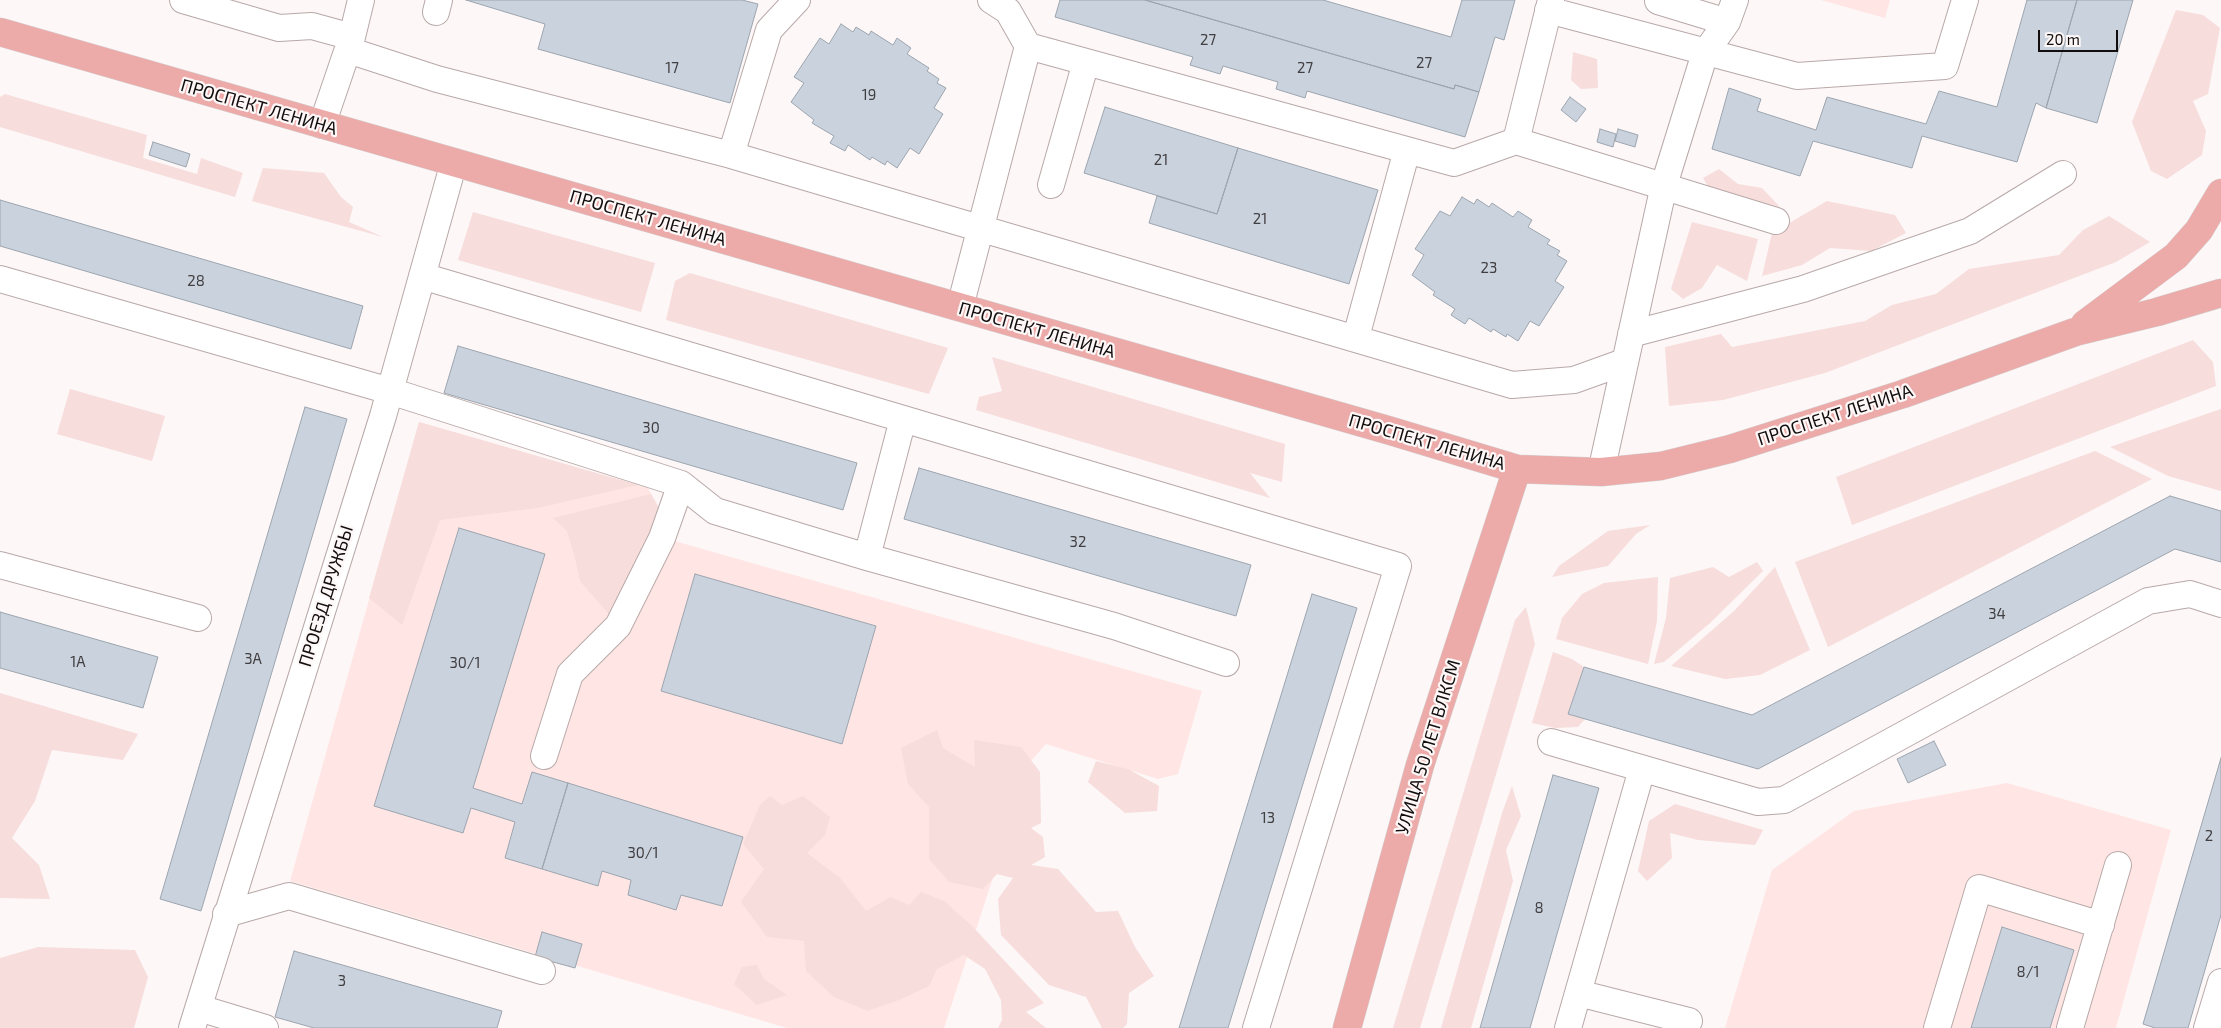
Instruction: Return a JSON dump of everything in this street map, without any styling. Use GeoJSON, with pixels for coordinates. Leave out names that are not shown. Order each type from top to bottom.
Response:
{"type":"FeatureCollection","features":[{"type":"Feature","properties":{"kind":"main road","name":"ПРОСПЕКТ ЛЕНИНА"},"geometry":{"type":"LineString","coordinates":[[0,32],[322,126],[960,307],[1516,469],[1602,472],[1661,466],[1730,449],[1904,394],[2075,332],[2157,312],[2221,293]]}},
{"type":"Feature","properties":{"kind":"main road","name":"ПРОСПЕКТ ЛЕНИНА"},"geometry":{"type":"LineString","coordinates":[[2075,332],[2176,256],[2199,230],[2221,194]]}},
{"type":"Feature","properties":{"kind":"main road","name":"УЛИЦА 50 ЛЕТ ВЛКСМ"},"geometry":{"type":"LineString","coordinates":[[1347,1028],[1420,766],[1516,469]]}},
{"type":"Feature","properties":{"kind":"street"},"geometry":{"type":"LineString","coordinates":[[183,0],[280,28],[312,26],[350,44],[437,79],[731,155],[1356,337],[1512,385],[1574,380],[1624,362]]}},
{"type":"Feature","properties":{"kind":"street"},"geometry":{"type":"LineString","coordinates":[[322,126],[350,44],[361,0]]}},
{"type":"Feature","properties":{"kind":"street"},"geometry":{"type":"LineString","coordinates":[[731,155],[769,30],[796,0]]}},
{"type":"Feature","properties":{"kind":"street"},"geometry":{"type":"LineString","coordinates":[[960,307],[1028,46],[1008,11],[991,0]]}},
{"type":"Feature","properties":{"kind":"street"},"geometry":{"type":"LineString","coordinates":[[1516,141],[1550,5],[1705,53],[1797,76],[1945,66],[1965,0]]}},
{"type":"Feature","properties":{"kind":"street"},"geometry":{"type":"LineString","coordinates":[[1602,472],[1624,362],[1664,185],[1705,53],[1731,11],[1658,1]]}},
{"type":"Feature","properties":{"kind":"street"},"geometry":{"type":"LineString","coordinates":[[1028,46],[1454,162],[1516,141],[1776,221]]}},
{"type":"Feature","properties":{"kind":"street"},"geometry":{"type":"LineString","coordinates":[[1051,185],[1086,62]]}},
{"type":"Feature","properties":{"kind":"street"},"geometry":{"type":"LineString","coordinates":[[1356,337],[1407,150]]}},
{"type":"Feature","properties":{"kind":"street","name":"ПРОЕЗД ДРУЖБЫ"},"geometry":{"type":"LineString","coordinates":[[195,1018],[390,391],[454,162]]}},
{"type":"Feature","properties":{"kind":"street"},"geometry":{"type":"LineString","coordinates":[[1631,334],[1803,289],[1970,231],[2064,174]]}},
{"type":"Feature","properties":{"kind":"street"},"geometry":{"type":"LineString","coordinates":[[422,276],[1398,566],[1256,1028]]}},
{"type":"Feature","properties":{"kind":"street"},"geometry":{"type":"LineString","coordinates":[[0,279],[390,391],[681,484],[715,511],[867,557],[1114,626],[1226,663]]}},
{"type":"Feature","properties":{"kind":"street"},"geometry":{"type":"LineString","coordinates":[[867,557],[903,419]]}},
{"type":"Feature","properties":{"kind":"street"},"geometry":{"type":"LineString","coordinates":[[544,756],[570,674],[618,626],[662,538],[681,484]]}},
{"type":"Feature","properties":{"kind":"street"},"geometry":{"type":"LineString","coordinates":[[0,566],[198,618]]}},
{"type":"Feature","properties":{"kind":"street"},"geometry":{"type":"LineString","coordinates":[[1550,742],[1758,802],[1784,800],[2148,602],[2190,594],[2221,604]]}},
{"type":"Feature","properties":{"kind":"street"},"geometry":{"type":"LineString","coordinates":[[1568,1028],[1642,769]]}},
{"type":"Feature","properties":{"kind":"street"},"geometry":{"type":"LineString","coordinates":[[2070,1028],[2118,865]]}},
{"type":"Feature","properties":{"kind":"street"},"geometry":{"type":"LineString","coordinates":[[1937,1028],[1979,888],[2101,925]]}},
{"type":"Feature","properties":{"kind":"street"},"geometry":{"type":"LineString","coordinates":[[226,914],[289,896],[542,971]]}},
{"type":"Feature","properties":{"kind":"street"},"geometry":{"type":"LineString","coordinates":[[2207,1028],[2221,982]]}},
{"type":"Feature","properties":{"kind":"street"},"geometry":{"type":"LineString","coordinates":[[1578,993],[1689,1021]]}},
{"type":"Feature","properties":{"kind":"street"},"geometry":{"type":"LineString","coordinates":[[195,1018],[265,1028]]}},
{"type":"Feature","properties":{"kind":"shaded area"},"geometry":{"type":"Polygon","coordinates":[[[1821,0],[1890,0],[1885,18],[1821,0]]]}},
{"type":"Feature","properties":{"kind":"shaded area"},"geometry":{"type":"Polygon","coordinates":[[[2176,10],[2203,15],[2220,28],[2208,94],[2193,101],[2206,131],[2202,155],[2167,179],[2151,171],[2132,122],[2176,10]]]}},
{"type":"Feature","properties":{"kind":"shaded area"},"geometry":{"type":"Polygon","coordinates":[[[1573,52],[1597,59],[1598,88],[1581,89],[1571,80],[1573,52]]]}},
{"type":"Feature","properties":{"kind":"shaded area"},"geometry":{"type":"Polygon","coordinates":[[[5,94],[147,135],[143,158],[197,174],[201,158],[243,173],[235,197],[0,127],[0,97],[5,94]]]}},
{"type":"Feature","properties":{"kind":"shaded area"},"geometry":{"type":"Polygon","coordinates":[[[263,168],[324,173],[341,197],[353,207],[349,222],[383,237],[252,201],[263,168]]]}},
{"type":"Feature","properties":{"kind":"shaded area"},"geometry":{"type":"Polygon","coordinates":[[[1719,169],[1738,184],[1762,188],[1780,207],[1710,190],[1703,178],[1719,169]]]}},
{"type":"Feature","properties":{"kind":"shaded area"},"geometry":{"type":"Polygon","coordinates":[[[1827,201],[1895,215],[1906,233],[1871,251],[1830,248],[1802,265],[1762,276],[1772,233],[1827,201]]]}},
{"type":"Feature","properties":{"kind":"shaded area"},"geometry":{"type":"Polygon","coordinates":[[[473,212],[655,263],[641,312],[458,260],[473,212]]]}},
{"type":"Feature","properties":{"kind":"shaded area"},"geometry":{"type":"Polygon","coordinates":[[[2109,216],[2150,242],[2116,262],[1825,373],[1723,400],[1669,406],[1665,347],[1721,334],[1732,347],[1865,321],[1892,305],[1936,294],[1969,269],[2059,255],[2083,230],[2109,216]]]}},
{"type":"Feature","properties":{"kind":"shaded area"},"geometry":{"type":"Polygon","coordinates":[[[1692,222],[1758,239],[1747,281],[1717,265],[1702,288],[1683,299],[1671,289],[1692,222]]]}},
{"type":"Feature","properties":{"kind":"shaded area"},"geometry":{"type":"Polygon","coordinates":[[[690,273],[948,348],[929,394],[666,320],[675,281],[690,273]]]}},
{"type":"Feature","properties":{"kind":"shaded area"},"geometry":{"type":"Polygon","coordinates":[[[2193,340],[2213,362],[2216,386],[1852,525],[1836,477],[2193,340]]]}},
{"type":"Feature","properties":{"kind":"shaded area"},"geometry":{"type":"Polygon","coordinates":[[[992,357],[1285,444],[1282,482],[1250,473],[1270,498],[976,410],[979,397],[1002,391],[992,357]]]}},
{"type":"Feature","properties":{"kind":"shaded area"},"geometry":{"type":"Polygon","coordinates":[[[70,389],[165,416],[152,461],[57,434],[70,389]]]}},
{"type":"Feature","properties":{"kind":"shaded area"},"geometry":{"type":"Polygon","coordinates":[[[2221,409],[2221,491],[2168,476],[2110,447],[2221,409]]]}},
{"type":"Feature","properties":{"kind":"shaded area"},"geometry":{"type":"Polygon","coordinates":[[[419,422],[648,488],[659,508],[650,534],[1202,691],[1178,774],[1158,779],[1046,744],[1031,761],[944,1028],[787,1028],[290,881],[419,422]]]}},
{"type":"Feature","properties":{"kind":"shaded area"},"geometry":{"type":"Polygon","coordinates":[[[419,422],[638,485],[538,508],[440,520],[402,625],[369,598],[419,422]]]}},
{"type":"Feature","properties":{"kind":"shaded area"},"geometry":{"type":"Polygon","coordinates":[[[2095,451],[2152,479],[1828,647],[1795,562],[2095,451]]]}},
{"type":"Feature","properties":{"kind":"shaded area"},"geometry":{"type":"Polygon","coordinates":[[[651,494],[659,508],[650,534],[613,619],[580,581],[567,531],[553,518],[651,494]]]}},
{"type":"Feature","properties":{"kind":"shaded area"},"geometry":{"type":"Polygon","coordinates":[[[1650,525],[1636,534],[1608,566],[1552,577],[1559,566],[1608,531],[1650,525]]]}},
{"type":"Feature","properties":{"kind":"shaded area"},"geometry":{"type":"Polygon","coordinates":[[[1757,562],[1763,571],[1710,623],[1664,662],[1654,664],[1666,618],[1670,578],[1713,567],[1729,577],[1757,562]]]}},
{"type":"Feature","properties":{"kind":"shaded area"},"geometry":{"type":"Polygon","coordinates":[[[1775,567],[1810,650],[1760,675],[1725,679],[1671,666],[1734,611],[1775,567]]]}},
{"type":"Feature","properties":{"kind":"shaded area"},"geometry":{"type":"Polygon","coordinates":[[[1658,577],[1657,621],[1648,664],[1556,639],[1562,618],[1582,594],[1604,583],[1658,577]]]}},
{"type":"Feature","properties":{"kind":"shaded area"},"geometry":{"type":"Polygon","coordinates":[[[1526,607],[1535,644],[1420,1028],[1393,1028],[1515,620],[1526,607]]]}},
{"type":"Feature","properties":{"kind":"shaded area"},"geometry":{"type":"Polygon","coordinates":[[[1553,652],[1572,659],[1584,667],[1568,714],[1585,719],[1578,727],[1555,728],[1532,723],[1553,652]]]}},
{"type":"Feature","properties":{"kind":"shaded area"},"geometry":{"type":"Polygon","coordinates":[[[0,693],[138,734],[123,760],[52,750],[35,801],[12,838],[39,865],[50,899],[0,898],[0,693]]]}},
{"type":"Feature","properties":{"kind":"shaded area"},"geometry":{"type":"Polygon","coordinates":[[[937,730],[943,748],[975,767],[974,740],[1021,747],[1040,772],[1041,823],[1031,828],[1043,837],[1045,857],[1031,865],[1058,869],[1096,912],[1118,911],[1135,947],[1154,976],[1129,993],[1127,1024],[1123,1028],[1102,1028],[1086,997],[1049,985],[1001,935],[998,899],[1013,878],[997,874],[983,889],[949,882],[929,859],[929,807],[908,784],[901,748],[937,730]]]}},
{"type":"Feature","properties":{"kind":"shaded area"},"geometry":{"type":"Polygon","coordinates":[[[1096,761],[1128,769],[1159,786],[1157,811],[1125,813],[1088,782],[1096,761]]]}},
{"type":"Feature","properties":{"kind":"shaded area"},"geometry":{"type":"Polygon","coordinates":[[[2007,783],[2171,830],[2116,1028],[1725,1028],[1772,870],[1854,811],[2007,783]]]}},
{"type":"Feature","properties":{"kind":"shaded area"},"geometry":{"type":"Polygon","coordinates":[[[1512,786],[1521,816],[1506,850],[1513,881],[1471,1028],[1441,1028],[1502,813],[1512,786]]]}},
{"type":"Feature","properties":{"kind":"shaded area"},"geometry":{"type":"Polygon","coordinates":[[[770,796],[782,805],[803,796],[830,817],[825,835],[807,853],[840,878],[866,911],[891,897],[909,905],[921,892],[944,901],[973,927],[1044,1003],[1026,1012],[1046,1028],[998,1028],[1002,1020],[1001,1000],[985,969],[964,955],[937,969],[929,986],[899,1000],[868,1011],[834,997],[806,971],[804,941],[767,937],[741,902],[764,869],[743,844],[760,805],[770,796]]]}},
{"type":"Feature","properties":{"kind":"shaded area"},"geometry":{"type":"Polygon","coordinates":[[[1675,804],[1763,830],[1755,845],[1698,840],[1670,833],[1672,858],[1647,881],[1638,871],[1649,821],[1675,804]]]}},
{"type":"Feature","properties":{"kind":"shaded area"},"geometry":{"type":"Polygon","coordinates":[[[38,947],[135,950],[148,977],[134,1028],[0,1028],[0,958],[38,947]]]}},
{"type":"Feature","properties":{"kind":"shaded area"},"geometry":{"type":"Polygon","coordinates":[[[757,965],[764,979],[787,995],[757,1005],[734,984],[742,967],[757,965]]]}},
{"type":"Feature","properties":{"kind":"building"},"geometry":{"type":"Polygon","coordinates":[[[466,0],[742,0],[758,4],[730,103],[538,49],[545,24],[466,0]]]}},
{"type":"Feature","properties":{"kind":"building"},"geometry":{"type":"Polygon","coordinates":[[[1060,0],[1145,0],[1454,89],[1455,85],[1479,92],[1465,137],[1307,91],[1305,98],[1276,89],[1278,82],[1223,66],[1220,74],[1190,65],[1193,57],[1055,17],[1060,0]]]}},
{"type":"Feature","properties":{"kind":"building"},"geometry":{"type":"Polygon","coordinates":[[[1145,0],[1323,0],[1451,37],[1462,0],[1515,0],[1504,40],[1495,37],[1479,92],[1455,85],[1454,89],[1145,0]]]}},
{"type":"Feature","properties":{"kind":"building"},"geometry":{"type":"Polygon","coordinates":[[[2027,0],[2077,0],[2046,108],[2036,103],[2017,162],[1922,136],[1912,168],[1813,141],[1800,176],[1712,149],[1729,88],[1761,99],[1757,111],[1816,130],[1827,97],[1926,124],[1939,91],[1997,107],[2027,0]]]}},
{"type":"Feature","properties":{"kind":"building"},"geometry":{"type":"Polygon","coordinates":[[[2077,0],[2133,0],[2097,123],[2046,108],[2077,0]]]}},
{"type":"Feature","properties":{"kind":"building"},"geometry":{"type":"Polygon","coordinates":[[[841,24],[853,32],[856,27],[869,35],[871,31],[893,45],[897,38],[911,48],[907,54],[929,68],[927,71],[939,79],[937,83],[946,88],[934,108],[943,114],[919,154],[910,148],[897,168],[887,161],[885,165],[872,157],[870,160],[848,145],[845,151],[830,143],[834,136],[812,123],[814,120],[791,102],[804,83],[794,77],[820,38],[829,44],[841,24]]]}},
{"type":"Feature","properties":{"kind":"building"},"geometry":{"type":"Polygon","coordinates":[[[1570,97],[1586,109],[1576,122],[1561,110],[1570,97]]]}},
{"type":"Feature","properties":{"kind":"building"},"geometry":{"type":"Polygon","coordinates":[[[1105,107],[1238,148],[1217,214],[1084,173],[1105,107]]]}},
{"type":"Feature","properties":{"kind":"building"},"geometry":{"type":"Polygon","coordinates":[[[1600,129],[1616,134],[1613,147],[1597,142],[1600,129]]]}},
{"type":"Feature","properties":{"kind":"building"},"geometry":{"type":"Polygon","coordinates":[[[1618,129],[1638,135],[1635,147],[1615,141],[1618,129]]]}},
{"type":"Feature","properties":{"kind":"building"},"geometry":{"type":"Polygon","coordinates":[[[153,142],[190,154],[186,167],[149,155],[153,142]]]}},
{"type":"Feature","properties":{"kind":"building"},"geometry":{"type":"Polygon","coordinates":[[[1238,148],[1378,190],[1349,284],[1149,223],[1157,196],[1217,214],[1238,148]]]}},
{"type":"Feature","properties":{"kind":"building"},"geometry":{"type":"Polygon","coordinates":[[[1462,197],[1474,204],[1477,199],[1489,207],[1492,203],[1513,217],[1518,211],[1532,220],[1528,227],[1550,240],[1547,244],[1560,251],[1557,255],[1567,261],[1555,281],[1564,287],[1539,326],[1530,321],[1518,341],[1507,334],[1506,337],[1493,329],[1491,332],[1469,318],[1465,324],[1451,315],[1455,309],[1433,295],[1435,292],[1412,275],[1424,255],[1415,249],[1440,211],[1450,216],[1462,197]]]}},
{"type":"Feature","properties":{"kind":"building"},"geometry":{"type":"Polygon","coordinates":[[[0,200],[363,306],[351,349],[0,246],[0,200]]]}},
{"type":"Feature","properties":{"kind":"building"},"geometry":{"type":"Polygon","coordinates":[[[458,346],[857,463],[843,510],[444,393],[458,346]]]}},
{"type":"Feature","properties":{"kind":"building"},"geometry":{"type":"Polygon","coordinates":[[[305,407],[347,419],[201,911],[160,899],[305,407]]]}},
{"type":"Feature","properties":{"kind":"building"},"geometry":{"type":"Polygon","coordinates":[[[919,468],[1251,565],[1236,616],[904,519],[919,468]]]}},
{"type":"Feature","properties":{"kind":"building"},"geometry":{"type":"Polygon","coordinates":[[[2170,496],[2221,511],[2221,562],[2175,549],[1758,769],[1568,714],[1584,667],[1752,715],[2170,496]]]}},
{"type":"Feature","properties":{"kind":"building"},"geometry":{"type":"Polygon","coordinates":[[[459,528],[545,554],[473,788],[522,804],[532,772],[568,783],[542,869],[505,858],[515,822],[471,808],[463,833],[374,806],[459,528]]]}},
{"type":"Feature","properties":{"kind":"building"},"geometry":{"type":"Polygon","coordinates":[[[695,574],[876,626],[842,744],[661,691],[695,574]]]}},
{"type":"Feature","properties":{"kind":"building"},"geometry":{"type":"Polygon","coordinates":[[[1312,594],[1357,608],[1228,1028],[1179,1028],[1312,594]]]}},
{"type":"Feature","properties":{"kind":"building"},"geometry":{"type":"Polygon","coordinates":[[[0,612],[158,657],[143,708],[0,668],[0,612]]]}},
{"type":"Feature","properties":{"kind":"building"},"geometry":{"type":"Polygon","coordinates":[[[1934,741],[1946,765],[1908,783],[1897,759],[1934,741]]]}},
{"type":"Feature","properties":{"kind":"building"},"geometry":{"type":"Polygon","coordinates":[[[2221,758],[2221,915],[2188,1028],[2155,1028],[2143,1024],[2221,758]]]}},
{"type":"Feature","properties":{"kind":"building"},"geometry":{"type":"Polygon","coordinates":[[[1553,775],[1599,788],[1530,1028],[1480,1028],[1553,775]]]}},
{"type":"Feature","properties":{"kind":"building"},"geometry":{"type":"Polygon","coordinates":[[[568,783],[743,837],[722,906],[681,895],[676,910],[628,895],[631,880],[602,871],[598,886],[542,869],[568,783]]]}},
{"type":"Feature","properties":{"kind":"building"},"geometry":{"type":"Polygon","coordinates":[[[2002,927],[2074,950],[2050,1028],[1971,1028],[2002,927]]]}},
{"type":"Feature","properties":{"kind":"building"},"geometry":{"type":"Polygon","coordinates":[[[542,932],[582,944],[575,968],[535,957],[542,932]]]}},
{"type":"Feature","properties":{"kind":"building"},"geometry":{"type":"Polygon","coordinates":[[[294,951],[502,1011],[497,1028],[314,1028],[275,1017],[294,951]]]}}]}
